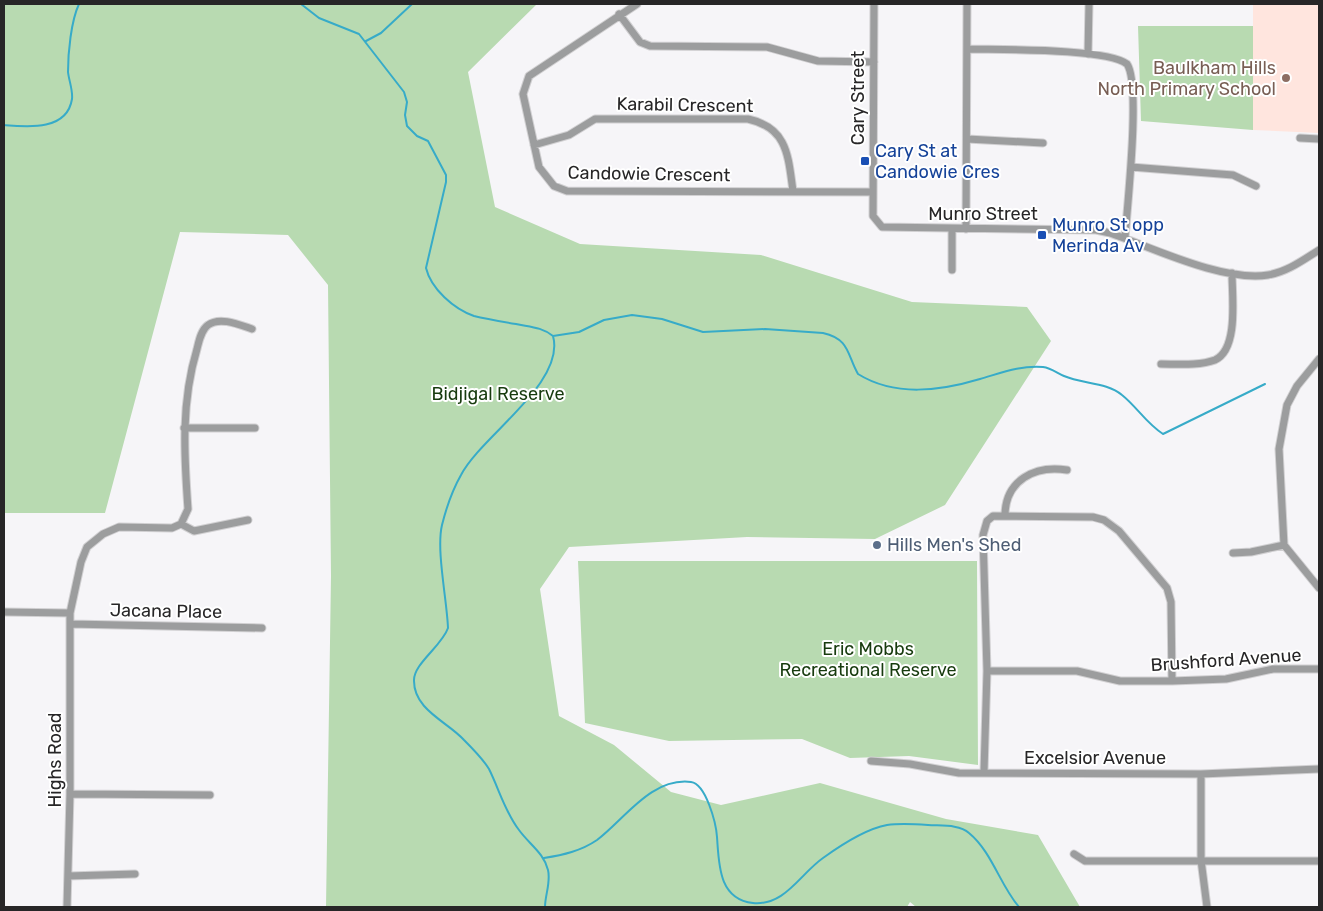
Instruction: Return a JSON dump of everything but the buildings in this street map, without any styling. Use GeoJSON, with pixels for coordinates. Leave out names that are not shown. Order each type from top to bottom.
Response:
{"type":"FeatureCollection","features":[{"type":"Feature","properties":{"kind":"street","name":"Candowie Crescent"},"geometry":{"type":"LineString","coordinates":[[637,4],[619,14],[529,76],[523,94],[534,145],[539,167],[554,186],[567,191],[872,192]]}},
{"type":"Feature","properties":{"kind":"street","name":"Cary Street"},"geometry":{"type":"LineString","coordinates":[[872,192],[874,4]]}},
{"type":"Feature","properties":{"kind":"street"},"geometry":{"type":"LineString","coordinates":[[966,229],[967,4]]}},
{"type":"Feature","properties":{"kind":"street"},"geometry":{"type":"LineString","coordinates":[[1088,4],[1088,54]]}},
{"type":"Feature","properties":{"kind":"street"},"geometry":{"type":"LineString","coordinates":[[619,14],[640,42],[650,46],[767,47],[818,61],[874,62]]}},
{"type":"Feature","properties":{"kind":"street"},"geometry":{"type":"LineString","coordinates":[[967,49],[1088,54],[1124,62],[1129,67],[1132,93],[1131,168],[1125,238]]}},
{"type":"Feature","properties":{"kind":"street","name":"Karabil Crescent"},"geometry":{"type":"LineString","coordinates":[[534,145],[569,135],[595,119],[748,118],[763,122],[780,136],[788,160],[793,191]]}},
{"type":"Feature","properties":{"kind":"street"},"geometry":{"type":"LineString","coordinates":[[1300,138],[1319,139]]}},
{"type":"Feature","properties":{"kind":"street"},"geometry":{"type":"LineString","coordinates":[[967,139],[1043,143]]}},
{"type":"Feature","properties":{"kind":"street"},"geometry":{"type":"LineString","coordinates":[[1131,168],[1234,175],[1256,186]]}},
{"type":"Feature","properties":{"kind":"street","name":"Munro Street"},"geometry":{"type":"LineString","coordinates":[[872,192],[873,216],[882,227],[1086,229],[1110,233],[1215,270],[1232,273],[1262,275],[1279,272],[1319,250]]}},
{"type":"Feature","properties":{"kind":"street"},"geometry":{"type":"LineString","coordinates":[[952,229],[952,270]]}},
{"type":"Feature","properties":{"kind":"street"},"geometry":{"type":"LineString","coordinates":[[1161,364],[1208,362],[1225,352],[1231,340],[1232,273]]}},
{"type":"Feature","properties":{"kind":"street"},"geometry":{"type":"LineString","coordinates":[[248,520],[194,531],[181,524],[188,509],[184,406],[203,330],[209,324],[224,321],[252,329]]}},
{"type":"Feature","properties":{"kind":"street"},"geometry":{"type":"LineString","coordinates":[[1319,359],[1297,386],[1287,405],[1279,449],[1284,545],[1319,588]]}},
{"type":"Feature","properties":{"kind":"street"},"geometry":{"type":"LineString","coordinates":[[184,428],[255,428]]}},
{"type":"Feature","properties":{"kind":"street"},"geometry":{"type":"LineString","coordinates":[[1005,516],[1005,506],[1009,496],[1025,476],[1039,469],[1067,470]]}},
{"type":"Feature","properties":{"kind":"street"},"geometry":{"type":"LineString","coordinates":[[984,772],[987,671],[983,527],[993,516],[1093,517],[1104,520],[1119,531],[1163,581],[1170,595],[1172,681]]}},
{"type":"Feature","properties":{"kind":"street","name":"Highs Road"},"geometry":{"type":"LineString","coordinates":[[67,907],[70,794],[70,613],[87,547],[103,534],[120,527],[172,528],[181,524]]}},
{"type":"Feature","properties":{"kind":"street"},"geometry":{"type":"LineString","coordinates":[[1233,553],[1251,552],[1284,545]]}},
{"type":"Feature","properties":{"kind":"street"},"geometry":{"type":"LineString","coordinates":[[4,612],[70,613]]}},
{"type":"Feature","properties":{"kind":"street","name":"Jacana Place"},"geometry":{"type":"LineString","coordinates":[[70,624],[262,628]]}},
{"type":"Feature","properties":{"kind":"street","name":"Brushford Avenue"},"geometry":{"type":"LineString","coordinates":[[987,671],[1077,671],[1120,681],[1172,681],[1226,679],[1273,669],[1319,669]]}},
{"type":"Feature","properties":{"kind":"street","name":"Excelsior Avenue"},"geometry":{"type":"LineString","coordinates":[[871,761],[910,764],[959,773],[1201,774],[1319,769]]}},
{"type":"Feature","properties":{"kind":"street"},"geometry":{"type":"LineString","coordinates":[[1201,774],[1201,860],[1207,907]]}},
{"type":"Feature","properties":{"kind":"street"},"geometry":{"type":"LineString","coordinates":[[70,794],[210,795]]}},
{"type":"Feature","properties":{"kind":"street"},"geometry":{"type":"LineString","coordinates":[[1074,854],[1085,861],[1319,861]]}},
{"type":"Feature","properties":{"kind":"street"},"geometry":{"type":"LineString","coordinates":[[68,876],[135,874]]}},
{"type":"Feature","properties":{"kind":"shaded area","name":"Baulkham Hills North Primary School"},"geometry":{"type":"Polygon","coordinates":[[[1253,4],[1319,4],[1319,133],[1253,130],[1253,4]]]}},
{"type":"Feature","properties":{"kind":"green space","name":"Bidjigal Reserve"},"geometry":{"type":"Polygon","coordinates":[[[4,4],[537,4],[468,72],[495,207],[580,244],[761,255],[912,302],[1027,307],[1051,341],[945,505],[875,539],[747,537],[569,547],[540,589],[559,716],[614,745],[671,792],[721,805],[820,783],[946,819],[1038,835],[1080,907],[916,907],[910,902],[907,907],[326,907],[331,576],[328,285],[288,235],[180,232],[105,513],[4,513],[4,4]]]}},
{"type":"Feature","properties":{"kind":"green space"},"geometry":{"type":"Polygon","coordinates":[[[1138,26],[1253,26],[1253,130],[1141,121],[1138,26]]]}},
{"type":"Feature","properties":{"kind":"green space","name":"Eric Mobbs Recreational Reserve"},"geometry":{"type":"Polygon","coordinates":[[[578,561],[977,561],[978,765],[909,756],[850,758],[802,739],[669,741],[585,723],[578,561]]]}},
{"type":"Feature","properties":{"kind":"waterway"},"geometry":{"type":"LineString","coordinates":[[4,125],[45,125],[63,117],[69,109],[72,99],[68,72],[69,47],[79,4]]}},
{"type":"Feature","properties":{"kind":"waterway"},"geometry":{"type":"LineString","coordinates":[[301,4],[319,18],[359,34],[404,92],[407,102],[405,115],[407,126],[417,136],[428,141],[446,175],[426,268],[438,291],[466,313],[536,328],[553,336],[554,354],[547,372],[535,390],[471,460],[461,475],[453,493],[440,535],[448,628],[445,635],[418,668],[414,681],[415,691],[426,708],[457,733],[487,765],[514,823],[546,864],[549,875],[545,907]]}},
{"type":"Feature","properties":{"kind":"waterway"},"geometry":{"type":"LineString","coordinates":[[366,41],[381,33],[412,4]]}},
{"type":"Feature","properties":{"kind":"waterway"},"geometry":{"type":"LineString","coordinates":[[553,336],[579,332],[604,320],[632,315],[662,319],[703,332],[765,329],[823,333],[838,339],[843,344],[858,374],[872,381],[902,389],[918,390],[949,387],[1019,368],[1043,367],[1071,379],[1102,385],[1116,391],[1163,434],[1265,384]]}},
{"type":"Feature","properties":{"kind":"waterway"},"geometry":{"type":"LineString","coordinates":[[544,858],[572,852],[591,844],[607,832],[639,802],[663,786],[677,782],[691,782],[701,789],[709,805],[716,831],[723,878],[733,895],[741,900],[764,903],[774,899],[791,888],[823,858],[854,838],[879,827],[892,824],[908,824],[955,827],[965,830],[984,849],[1006,889],[1019,907]]}},
{"type":"Feature","properties":{"kind":"place","name":"Baulkham Hills North Primary School"},"geometry":{"type":"Point","coordinates":[1286,78]}},
{"type":"Feature","properties":{"kind":"place","name":"Cary St at Candowie Cres"},"geometry":{"type":"Point","coordinates":[865,161]}},
{"type":"Feature","properties":{"kind":"place","name":"Munro St opp Merinda Av"},"geometry":{"type":"Point","coordinates":[1042,235]}},
{"type":"Feature","properties":{"kind":"place","name":"Hills Men's Shed"},"geometry":{"type":"Point","coordinates":[877,545]}}]}
